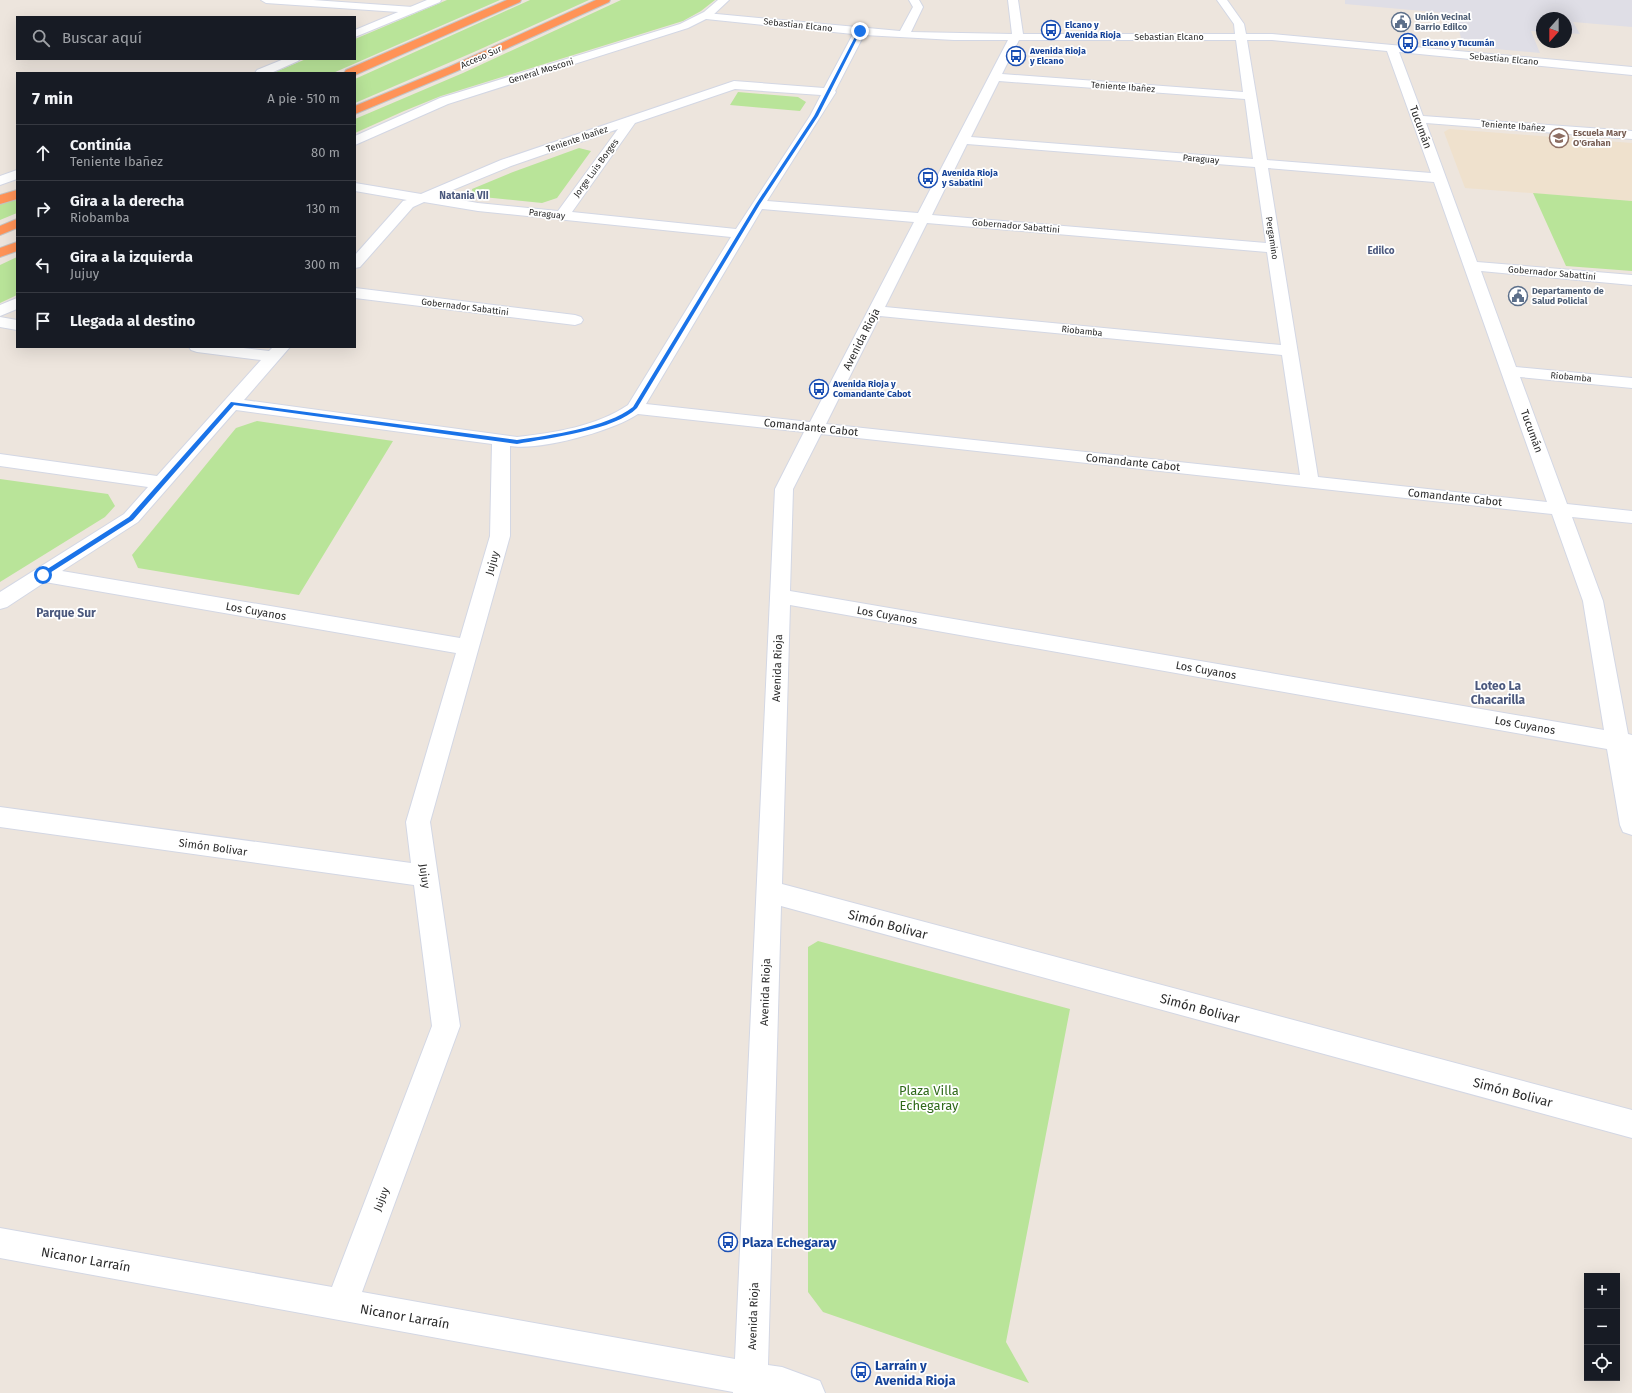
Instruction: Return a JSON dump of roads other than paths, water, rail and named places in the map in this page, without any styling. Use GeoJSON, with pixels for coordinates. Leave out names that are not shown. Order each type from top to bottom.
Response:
{"type":"FeatureCollection","features":[{"type":"Feature","properties":{"kind":"highway"},"geometry":{"type":"LineString","coordinates":[[352,72],[516,0]]}},
{"type":"Feature","properties":{"kind":"highway","name":"Acceso Sur"},"geometry":{"type":"LineString","coordinates":[[356,110],[460,66],[604,0]]}},
{"type":"Feature","properties":{"kind":"highway"},"geometry":{"type":"LineString","coordinates":[[0,200],[16,194]]}},
{"type":"Feature","properties":{"kind":"highway"},"geometry":{"type":"LineString","coordinates":[[0,230],[16,223]]}},
{"type":"Feature","properties":{"kind":"highway"},"geometry":{"type":"LineString","coordinates":[[0,253],[16,246]]}},
{"type":"Feature","properties":{"kind":"street"},"geometry":{"type":"LineString","coordinates":[[266,0],[413,10]]}},
{"type":"Feature","properties":{"kind":"street"},"geometry":{"type":"LineString","coordinates":[[356,34],[436,0]]}},
{"type":"Feature","properties":{"kind":"street","name":"General Mosconi"},"geometry":{"type":"LineString","coordinates":[[356,141],[438,103],[670,31],[706,16],[724,0]]}},
{"type":"Feature","properties":{"kind":"street"},"geometry":{"type":"LineString","coordinates":[[904,35],[918,7],[914,0]]}},
{"type":"Feature","properties":{"kind":"street","name":"Avenida Rioja"},"geometry":{"type":"LineString","coordinates":[[750,1385],[784,488],[1016,37],[1018,32],[1013,0]]}},
{"type":"Feature","properties":{"kind":"street","name":"Pergamino"},"geometry":{"type":"LineString","coordinates":[[1222,0],[1239,24],[1310,482]]}},
{"type":"Feature","properties":{"kind":"street","name":"Sebastian Elcano"},"geometry":{"type":"LineString","coordinates":[[706,16],[904,35],[1016,37],[1272,37],[1632,71]]}},
{"type":"Feature","properties":{"kind":"street"},"geometry":{"type":"LineString","coordinates":[[232,404],[523,442],[564,434],[622,417],[635,408],[758,204],[816,116],[830,92],[860,31]]}},
{"type":"Feature","properties":{"kind":"street","name":"Tucumán"},"geometry":{"type":"LineString","coordinates":[[1392,48],[1593,601],[1625,742],[1632,825]]}},
{"type":"Feature","properties":{"kind":"street"},"geometry":{"type":"LineString","coordinates":[[263,72],[292,60]]}},
{"type":"Feature","properties":{"kind":"street","name":"Teniente Ibañez"},"geometry":{"type":"LineString","coordinates":[[995,77],[1250,96]]}},
{"type":"Feature","properties":{"kind":"street","name":"Teniente Ibañez"},"geometry":{"type":"LineString","coordinates":[[356,263],[408,204],[506,163],[734,85],[830,92]]}},
{"type":"Feature","properties":{"kind":"street","name":"Teniente Ibañez"},"geometry":{"type":"LineString","coordinates":[[1418,120],[1632,135]]}},
{"type":"Feature","properties":{"kind":"street","name":"Jorge Luis Borges"},"geometry":{"type":"LineString","coordinates":[[562,216],[630,121]]}},
{"type":"Feature","properties":{"kind":"street","name":"Paraguay"},"geometry":{"type":"LineString","coordinates":[[963,140],[1440,178]]}},
{"type":"Feature","properties":{"kind":"street"},"geometry":{"type":"LineString","coordinates":[[0,181],[16,174]]}},
{"type":"Feature","properties":{"kind":"street","name":"Paraguay"},"geometry":{"type":"LineString","coordinates":[[356,187],[478,207],[740,234]]}},
{"type":"Feature","properties":{"kind":"street","name":"Gobernador Sabattini"},"geometry":{"type":"LineString","coordinates":[[758,204],[1274,248]]}},
{"type":"Feature","properties":{"kind":"street","name":"Gobernador Sabattini"},"geometry":{"type":"LineString","coordinates":[[1472,266],[1632,280]]}},
{"type":"Feature","properties":{"kind":"street","name":"Gobernador Sabattini"},"geometry":{"type":"LineString","coordinates":[[356,293],[575,320]]}},
{"type":"Feature","properties":{"kind":"street"},"geometry":{"type":"LineString","coordinates":[[0,311],[16,303]]}},
{"type":"Feature","properties":{"kind":"street","name":"Riobamba"},"geometry":{"type":"LineString","coordinates":[[875,311],[1290,351]]}},
{"type":"Feature","properties":{"kind":"street"},"geometry":{"type":"LineString","coordinates":[[0,322],[16,325]]}},
{"type":"Feature","properties":{"kind":"street"},"geometry":{"type":"LineString","coordinates":[[213,348],[278,352]]}},
{"type":"Feature","properties":{"kind":"street"},"geometry":{"type":"LineString","coordinates":[[0,602],[131,518],[278,352]]}},
{"type":"Feature","properties":{"kind":"street","name":"Riobamba"},"geometry":{"type":"LineString","coordinates":[[1510,371],[1632,383]]}},
{"type":"Feature","properties":{"kind":"street","name":"Comandante Cabot"},"geometry":{"type":"LineString","coordinates":[[635,408],[1632,517]]}},
{"type":"Feature","properties":{"kind":"street","name":"Jujuy"},"geometry":{"type":"LineString","coordinates":[[341,1305],[446,1026],[418,822],[500,536],[501,440]]}},
{"type":"Feature","properties":{"kind":"street"},"geometry":{"type":"LineString","coordinates":[[0,460],[162,483]]}},
{"type":"Feature","properties":{"kind":"street","name":"Los Cuyanos"},"geometry":{"type":"LineString","coordinates":[[43,575],[468,647]]}},
{"type":"Feature","properties":{"kind":"street","name":"Los Cuyanos"},"geometry":{"type":"LineString","coordinates":[[780,596],[1625,742]]}},
{"type":"Feature","properties":{"kind":"street","name":"Simón Bolivar"},"geometry":{"type":"LineString","coordinates":[[0,817],[426,876]]}},
{"type":"Feature","properties":{"kind":"street","name":"Simón Bolivar"},"geometry":{"type":"LineString","coordinates":[[769,892],[1632,1124]]}},
{"type":"Feature","properties":{"kind":"street","name":"Nicanor Larraín"},"geometry":{"type":"LineString","coordinates":[[0,1243],[341,1305],[750,1385],[782,1384],[808,1393]]}},
{"type":"Feature","properties":{"kind":"place","name":"Unión Vecinal Barrio Edilco"},"geometry":{"type":"Point","coordinates":[1401,22]}},
{"type":"Feature","properties":{"kind":"place","name":"Elcano y Avenida Rioja"},"geometry":{"type":"Point","coordinates":[1051,30]}},
{"type":"Feature","properties":{"kind":"place","name":"Elcano y Tucumán"},"geometry":{"type":"Point","coordinates":[1408,43]}},
{"type":"Feature","properties":{"kind":"place","name":"Avenida Rioja y Elcano"},"geometry":{"type":"Point","coordinates":[1016,56]}},
{"type":"Feature","properties":{"kind":"place","name":"Escuela Mary O'Grahan"},"geometry":{"type":"Point","coordinates":[1559,138]}},
{"type":"Feature","properties":{"kind":"place","name":"Avenida Rioja y Sabatini"},"geometry":{"type":"Point","coordinates":[928,178]}},
{"type":"Feature","properties":{"kind":"place","name":"Departamento de Salud Policial"},"geometry":{"type":"Point","coordinates":[1518,296]}},
{"type":"Feature","properties":{"kind":"place","name":"Avenida Rioja y Comandante Cabot"},"geometry":{"type":"Point","coordinates":[819,389]}},
{"type":"Feature","properties":{"kind":"place","name":"Plaza Echegaray"},"geometry":{"type":"Point","coordinates":[728,1242]}},
{"type":"Feature","properties":{"kind":"place","name":"Larraín y Avenida Rioja"},"geometry":{"type":"Point","coordinates":[861,1372]}},
{"type":"Feature","properties":{"kind":"district","name":"Natania VII"},"geometry":{"type":"Point","coordinates":[464,195]}},
{"type":"Feature","properties":{"kind":"district","name":"Edilco"},"geometry":{"type":"Point","coordinates":[1381,250]}},
{"type":"Feature","properties":{"kind":"district","name":"Parque Sur"},"geometry":{"type":"Point","coordinates":[66,613]}},
{"type":"Feature","properties":{"kind":"district","name":"Loteo La Chacarilla"},"geometry":{"type":"Point","coordinates":[1498,693]}},
{"type":"Feature","properties":{"kind":"park label","name":"Plaza Villa Echegaray"},"geometry":{"type":"Point","coordinates":[929,1098]}}]}
